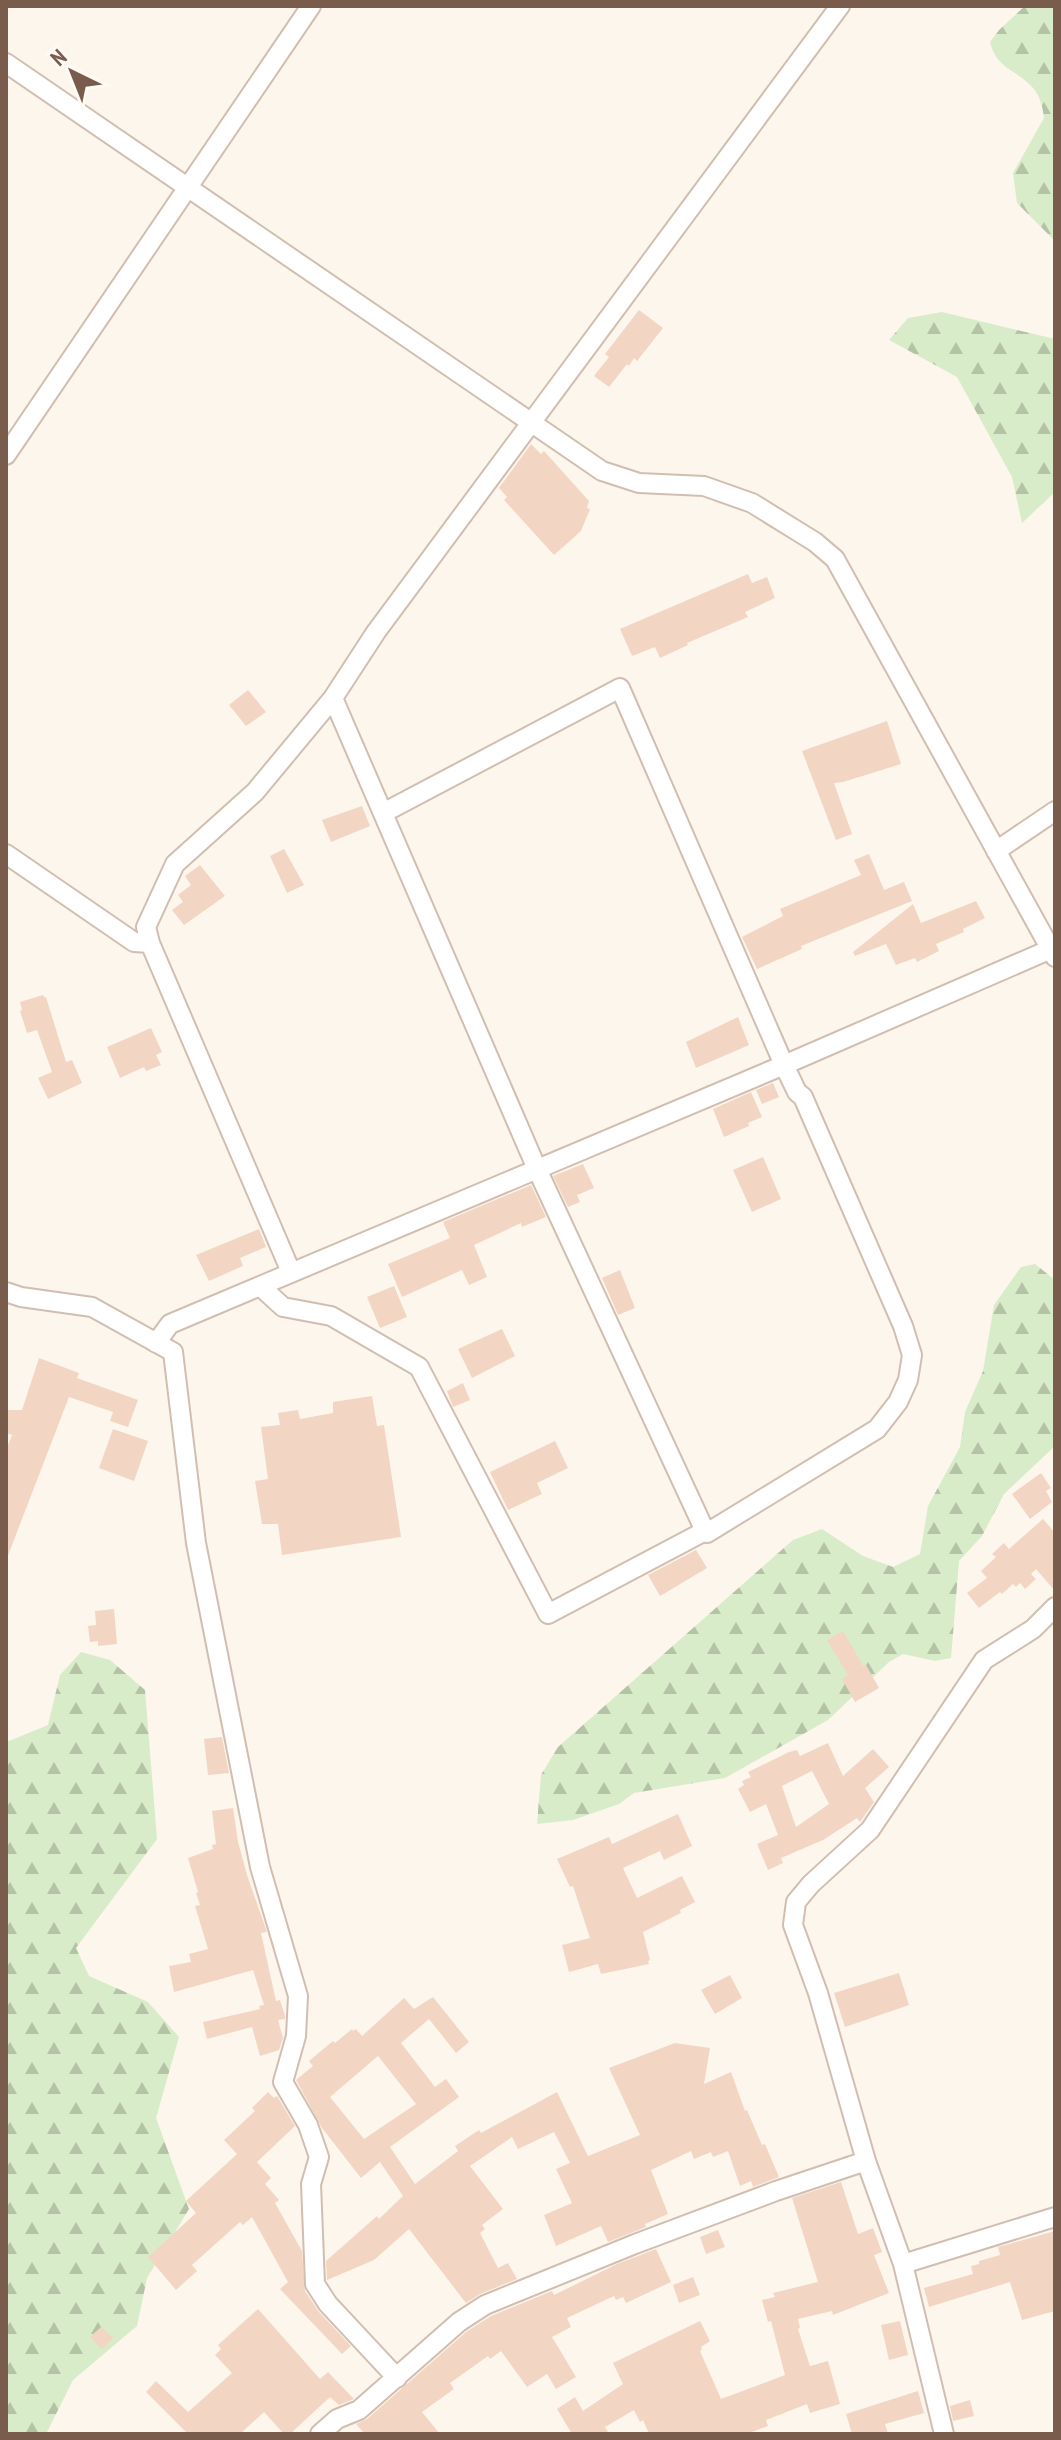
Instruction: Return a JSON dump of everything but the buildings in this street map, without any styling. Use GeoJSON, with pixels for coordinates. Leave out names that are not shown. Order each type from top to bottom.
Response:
{"type":"FeatureCollection","features":[{"type":"Feature","properties":{"kind":"street"},"geometry":{"type":"LineString","coordinates":[[6,455],[311,6]]}},
{"type":"Feature","properties":{"kind":"street"},"geometry":{"type":"LineString","coordinates":[[291,1272],[150,943],[146,927],[175,864],[255,792],[333,698],[376,632],[840,6]]}},
{"type":"Feature","properties":{"kind":"street"},"geometry":{"type":"LineString","coordinates":[[6,63],[602,471],[639,483],[704,486],[752,503],[815,542],[835,559],[1053,953],[170,1324],[156,1343]]}},
{"type":"Feature","properties":{"kind":"street"},"geometry":{"type":"LineString","coordinates":[[260,1286],[283,1307],[331,1316],[419,1367],[548,1614],[705,1531],[707,1533],[877,1429],[898,1402],[908,1380],[912,1355],[903,1326],[803,1097],[797,1092],[784,1065],[620,688],[383,813]]}},
{"type":"Feature","properties":{"kind":"street"},"geometry":{"type":"LineString","coordinates":[[333,698],[537,1169],[705,1531]]}},
{"type":"Feature","properties":{"kind":"street"},"geometry":{"type":"LineString","coordinates":[[996,851],[1055,811]]}},
{"type":"Feature","properties":{"kind":"street"},"geometry":{"type":"LineString","coordinates":[[6,854],[134,942],[150,943]]}},
{"type":"Feature","properties":{"kind":"street"},"geometry":{"type":"LineString","coordinates":[[6,1292],[92,1307],[173,1352],[199,1558],[260,1867],[298,1996],[296,2036],[283,2082],[308,2125],[319,2157],[311,2184],[315,2284],[328,2304],[397,2378]]}},
{"type":"Feature","properties":{"kind":"street"},"geometry":{"type":"LineString","coordinates":[[944,2434],[903,2264],[866,2161],[818,1993],[793,1925],[796,1902],[811,1884],[870,1830],[984,1660],[1033,1629],[1055,1607]]}},
{"type":"Feature","properties":{"kind":"street"},"geometry":{"type":"LineString","coordinates":[[320,2434],[337,2419],[359,2410],[459,2322],[485,2305],[663,2233],[866,2161]]}},
{"type":"Feature","properties":{"kind":"street"},"geometry":{"type":"LineString","coordinates":[[903,2264],[1055,2217]]}},
{"type":"Feature","properties":{"kind":"green space"},"geometry":{"type":"Polygon","coordinates":[[[1025,6],[1055,6],[1055,241],[1017,203],[1013,173],[1044,118],[1041,102],[1027,82],[997,58],[990,42],[1025,6]]]}},
{"type":"Feature","properties":{"kind":"green space"},"geometry":{"type":"Polygon","coordinates":[[[942,312],[1055,339],[1055,492],[1022,523],[1012,477],[957,377],[889,340],[908,318],[942,312]]]}},
{"type":"Feature","properties":{"kind":"green space"},"geometry":{"type":"Polygon","coordinates":[[[1035,1264],[1055,1280],[1055,1446],[1004,1494],[982,1536],[959,1561],[951,1658],[935,1661],[903,1654],[889,1662],[828,1720],[725,1778],[634,1793],[619,1804],[573,1820],[537,1824],[541,1775],[558,1747],[793,1540],[822,1529],[863,1556],[893,1567],[920,1554],[928,1506],[960,1447],[965,1412],[983,1371],[994,1305],[1021,1267],[1035,1264]]]}},
{"type":"Feature","properties":{"kind":"green space"},"geometry":{"type":"Polygon","coordinates":[[[81,1652],[110,1660],[145,1690],[157,1839],[76,1948],[89,1976],[148,2002],[179,2037],[156,2118],[189,2209],[147,2278],[137,2326],[73,2380],[46,2434],[6,2434],[6,1739],[9,1741],[48,1725],[60,1675],[81,1652]]]}}]}
